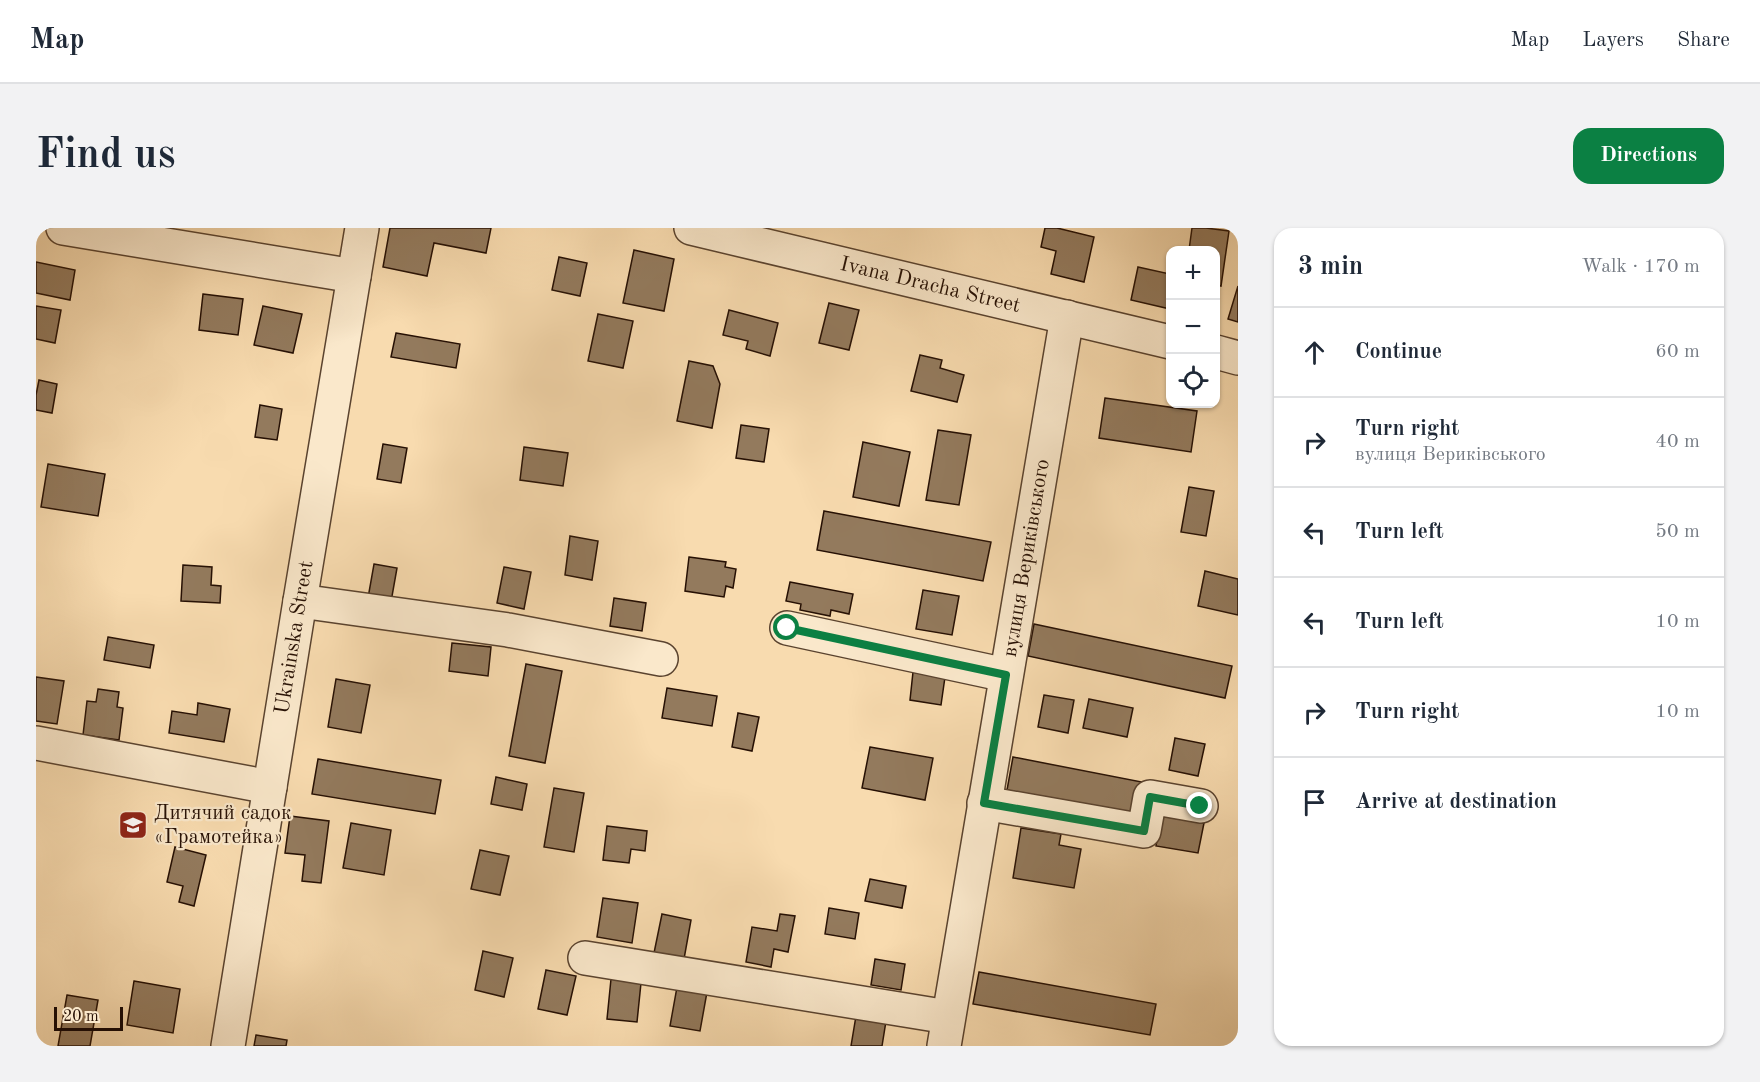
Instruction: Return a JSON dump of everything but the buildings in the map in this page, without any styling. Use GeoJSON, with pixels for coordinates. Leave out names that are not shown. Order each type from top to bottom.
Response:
{"type":"FeatureCollection","features":[{"type":"Feature","properties":{"kind":"street"},"geometry":{"type":"LineString","coordinates":[[63,228],[354,276]]}},
{"type":"Feature","properties":{"kind":"street","name":"Ukrainska Street"},"geometry":{"type":"LineString","coordinates":[[228,1046],[362,228]]}},
{"type":"Feature","properties":{"kind":"street","name":"Ivana Dracha Street"},"geometry":{"type":"LineString","coordinates":[[691,228],[1166,341]]}},
{"type":"Feature","properties":{"kind":"street","name":"вулиця Вериківського"},"geometry":{"type":"LineString","coordinates":[[946,1031],[1068,317]]}},
{"type":"Feature","properties":{"kind":"street"},"geometry":{"type":"LineString","coordinates":[[1220,353],[1238,358]]}},
{"type":"Feature","properties":{"kind":"street"},"geometry":{"type":"LineString","coordinates":[[300,601],[507,630],[661,658]]}},
{"type":"Feature","properties":{"kind":"street"},"geometry":{"type":"LineString","coordinates":[[787,628],[1006,675]]}},
{"type":"Feature","properties":{"kind":"street"},"geometry":{"type":"LineString","coordinates":[[36,743],[270,787]]}},
{"type":"Feature","properties":{"kind":"street"},"geometry":{"type":"LineString","coordinates":[[984,803],[1144,831],[1150,797],[1200,806]]}},
{"type":"Feature","properties":{"kind":"street"},"geometry":{"type":"LineString","coordinates":[[585,958],[946,1031]]}},
{"type":"Feature","properties":{"kind":"place","name":"Дитячий садок «Грамотейка»"},"geometry":{"type":"Point","coordinates":[133,825]}},
{"type":"Feature","properties":{"kind":"route"},"geometry":{"type":"LineString","coordinates":[[787,628],[1006,675],[984,803],[1144,831],[1150,797],[1200,806]]}}]}
